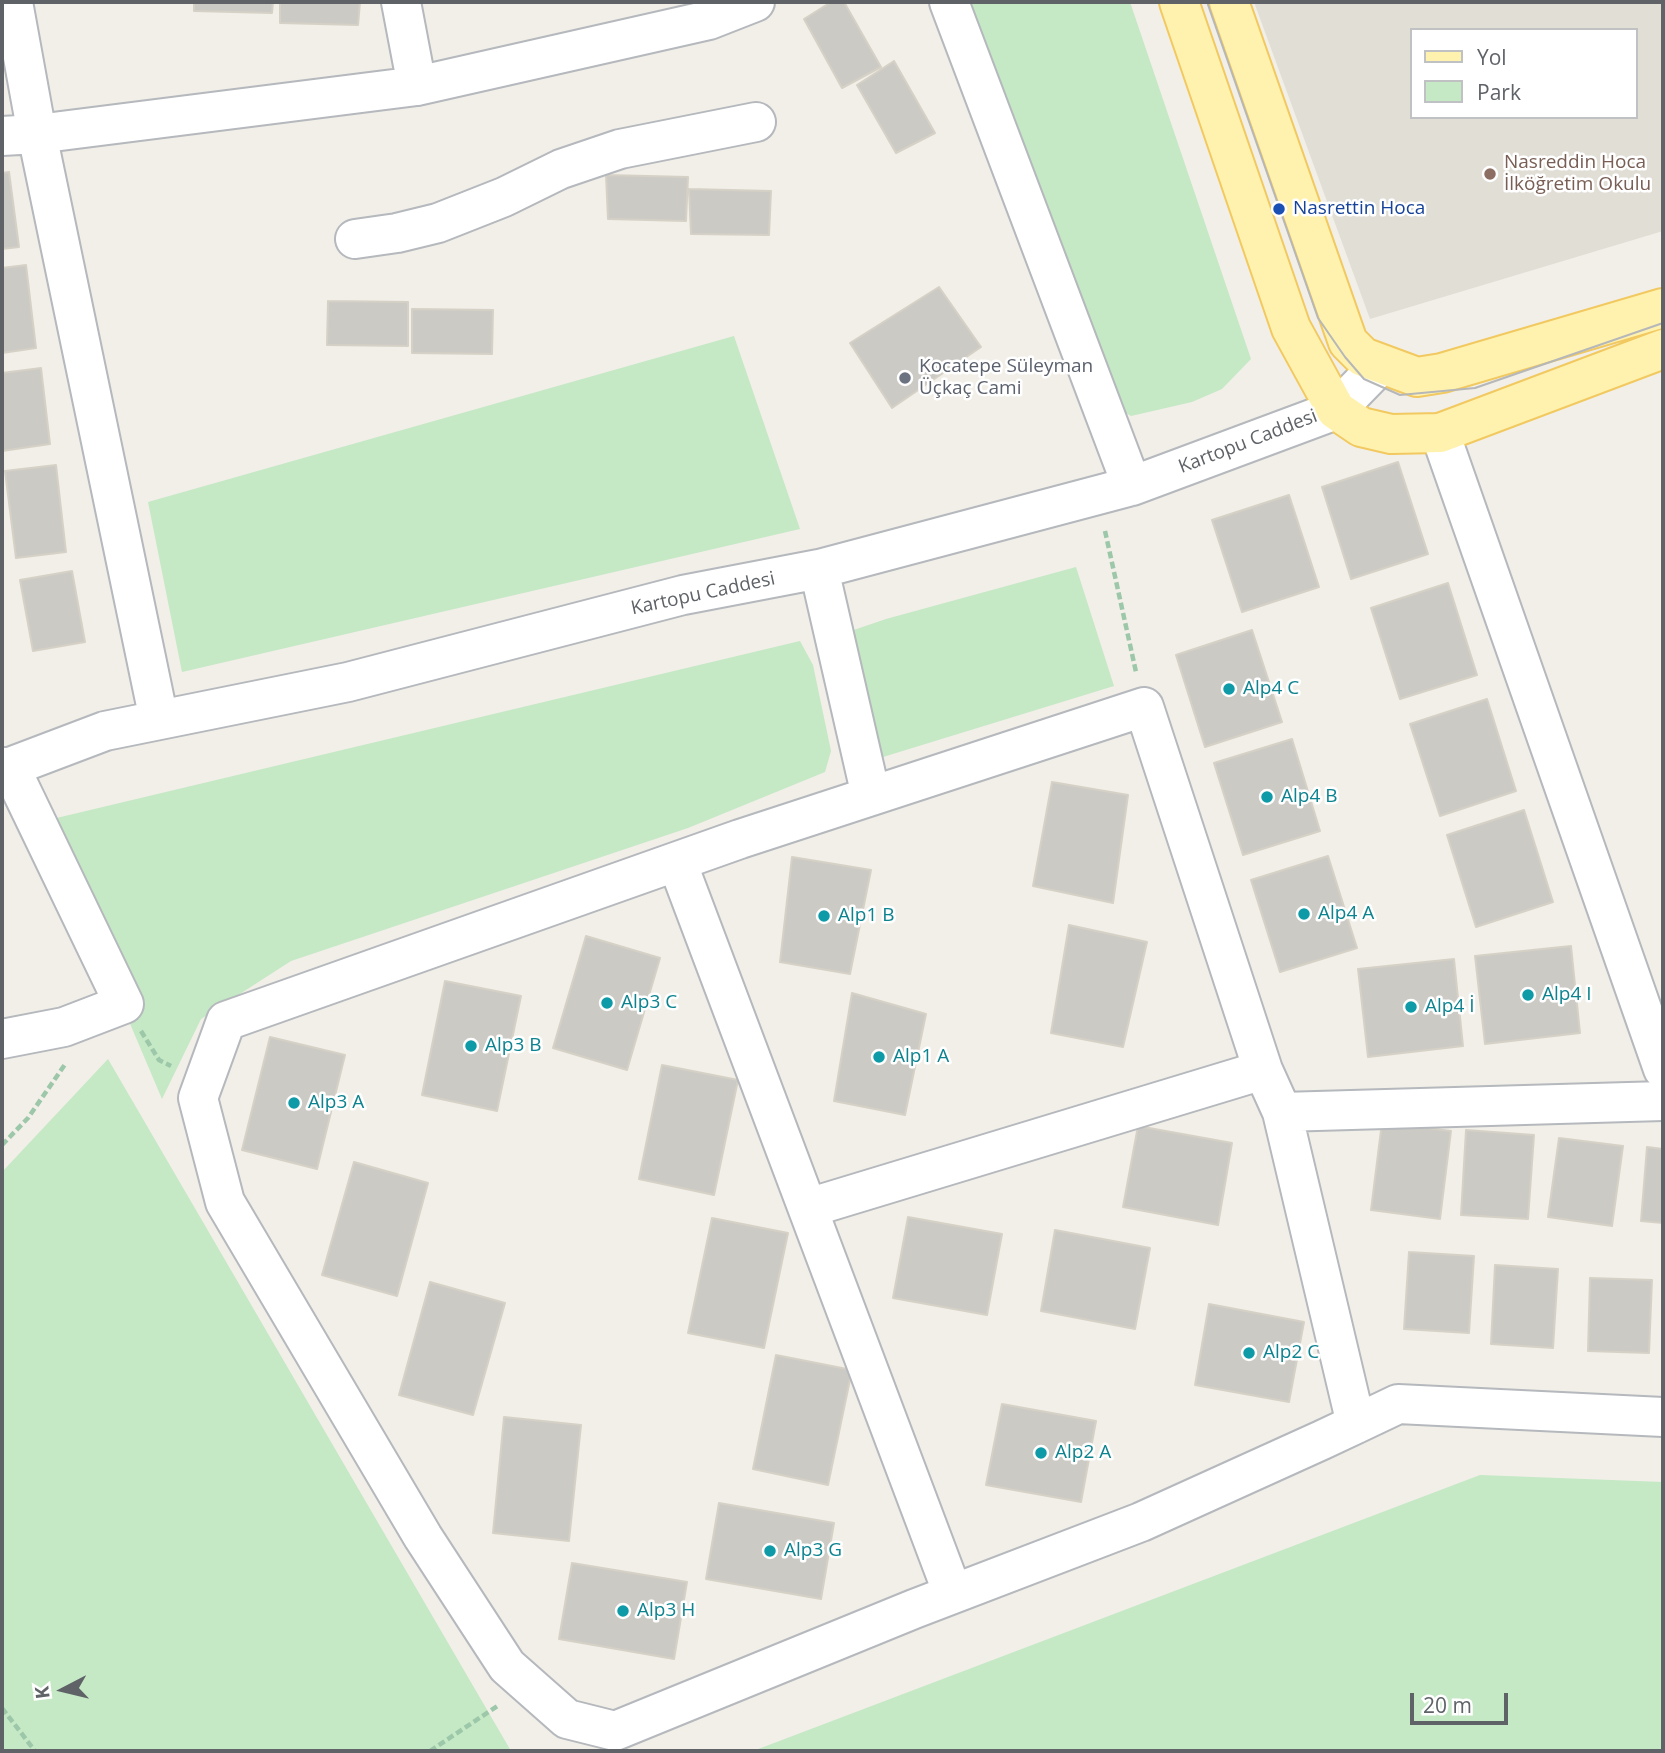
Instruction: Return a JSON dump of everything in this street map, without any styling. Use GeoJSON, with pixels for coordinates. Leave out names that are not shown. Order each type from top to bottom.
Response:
{"type":"FeatureCollection","features":[{"type":"Feature","properties":{"kind":"main road"},"geometry":{"type":"LineString","coordinates":[[1179,2],[1291,328],[1336,410],[1361,427],[1391,434],[1440,433],[1663,349]]}},
{"type":"Feature","properties":{"kind":"main road"},"geometry":{"type":"LineString","coordinates":[[1229,2],[1348,342],[1363,357],[1417,377],[1442,373],[1663,308]]}},
{"type":"Feature","properties":{"kind":"street"},"geometry":{"type":"LineString","coordinates":[[13,2],[19,135],[159,720]]}},
{"type":"Feature","properties":{"kind":"street"},"geometry":{"type":"LineString","coordinates":[[401,2],[416,86]]}},
{"type":"Feature","properties":{"kind":"street"},"geometry":{"type":"LineString","coordinates":[[19,135],[416,86],[706,11],[755,2]]}},
{"type":"Feature","properties":{"kind":"street"},"geometry":{"type":"LineString","coordinates":[[949,2],[1115,491]]}},
{"type":"Feature","properties":{"kind":"street"},"geometry":{"type":"LineString","coordinates":[[355,239],[438,223],[504,197],[561,169],[620,149],[756,122]]}},
{"type":"Feature","properties":{"kind":"street","name":"Kartopu Caddesi"},"geometry":{"type":"LineString","coordinates":[[6,767],[105,731],[348,682],[683,595],[819,569],[1115,491],[1336,410],[1380,365]]}},
{"type":"Feature","properties":{"kind":"street"},"geometry":{"type":"LineString","coordinates":[[1440,433],[1663,1069]]}},
{"type":"Feature","properties":{"kind":"street"},"geometry":{"type":"LineString","coordinates":[[819,569],[871,796]]}},
{"type":"Feature","properties":{"kind":"street"},"geometry":{"type":"LineString","coordinates":[[1356,1424],[1282,1112],[1263,1070],[1144,707],[871,796],[516,917],[226,1021],[198,1098],[225,1202],[423,1537],[507,1666],[567,1719],[615,1731],[1141,1521],[1356,1424],[1398,1404],[1663,1417]]}},
{"type":"Feature","properties":{"kind":"street"},"geometry":{"type":"LineString","coordinates":[[2,1039],[64,1027],[124,1004],[6,767]]}},
{"type":"Feature","properties":{"kind":"street"},"geometry":{"type":"LineString","coordinates":[[677,862],[953,1594]]}},
{"type":"Feature","properties":{"kind":"street"},"geometry":{"type":"LineString","coordinates":[[808,1208],[1263,1070]]}},
{"type":"Feature","properties":{"kind":"street"},"geometry":{"type":"LineString","coordinates":[[1282,1112],[1663,1101]]}},
{"type":"Feature","properties":{"kind":"path"},"geometry":{"type":"LineString","coordinates":[[1115,491],[1144,707]]}},
{"type":"Feature","properties":{"kind":"path"},"geometry":{"type":"LineString","coordinates":[[124,1004],[159,1060],[174,1066]]}},
{"type":"Feature","properties":{"kind":"path"},"geometry":{"type":"LineString","coordinates":[[2,1145],[28,1118],[74,1051],[88,1018]]}},
{"type":"Feature","properties":{"kind":"path"},"geometry":{"type":"LineString","coordinates":[[430,1751],[528,1685]]}},
{"type":"Feature","properties":{"kind":"path"},"geometry":{"type":"LineString","coordinates":[[2,1708],[35,1751]]}},
{"type":"Feature","properties":{"kind":"shaded area","name":"Nasreddin Hoca İlköğretim Okulu"},"geometry":{"type":"Polygon","coordinates":[[[1254,2],[1663,2],[1663,231],[1370,319],[1254,2]]]}},
{"type":"Feature","properties":{"kind":"green space"},"geometry":{"type":"Polygon","coordinates":[[[961,2],[1130,2],[1251,359],[1222,389],[1192,402],[1131,416],[1114,406],[961,2]]]}},
{"type":"Feature","properties":{"kind":"green space"},"geometry":{"type":"Polygon","coordinates":[[[734,336],[800,529],[182,672],[148,502],[734,336]]]}},
{"type":"Feature","properties":{"kind":"green space"},"geometry":{"type":"Polygon","coordinates":[[[1076,567],[1114,686],[883,757],[870,750],[845,633],[886,619],[1076,567]]]}},
{"type":"Feature","properties":{"kind":"green space"},"geometry":{"type":"Polygon","coordinates":[[[800,641],[813,665],[831,751],[825,772],[688,828],[291,961],[201,1019],[162,1099],[44,821],[800,641]]]}},
{"type":"Feature","properties":{"kind":"green space"},"geometry":{"type":"Polygon","coordinates":[[[108,1059],[511,1751],[2,1751],[2,1172],[108,1059]]]}},
{"type":"Feature","properties":{"kind":"green space"},"geometry":{"type":"Polygon","coordinates":[[[1480,1475],[1663,1482],[1663,1751],[753,1751],[1480,1475]]]}},
{"type":"Feature","properties":{"kind":"building"},"geometry":{"type":"Polygon","coordinates":[[[194,2],[273,2],[272,13],[194,11],[194,2]]]}},
{"type":"Feature","properties":{"kind":"building"},"geometry":{"type":"Polygon","coordinates":[[[280,2],[360,2],[358,25],[280,23],[280,2]]]}},
{"type":"Feature","properties":{"kind":"building"},"geometry":{"type":"Polygon","coordinates":[[[831,2],[844,2],[881,67],[842,88],[804,19],[831,2]]]}},
{"type":"Feature","properties":{"kind":"building"},"geometry":{"type":"Polygon","coordinates":[[[894,61],[935,133],[896,153],[857,85],[894,61]]]}},
{"type":"Feature","properties":{"kind":"building"},"geometry":{"type":"Polygon","coordinates":[[[9,172],[19,247],[2,249],[2,173],[9,172]]]}},
{"type":"Feature","properties":{"kind":"building"},"geometry":{"type":"Polygon","coordinates":[[[606,175],[688,177],[686,221],[608,219],[606,175]]]}},
{"type":"Feature","properties":{"kind":"building"},"geometry":{"type":"Polygon","coordinates":[[[689,189],[771,191],[769,235],[691,234],[689,189]]]}},
{"type":"Feature","properties":{"kind":"building"},"geometry":{"type":"Polygon","coordinates":[[[26,265],[36,348],[2,353],[2,268],[26,265]]]}},
{"type":"Feature","properties":{"kind":"building","name":"Kocatepe Süleyman Üçkaç Cami"},"geometry":{"type":"Polygon","coordinates":[[[939,287],[981,347],[892,408],[850,343],[939,287]]]}},
{"type":"Feature","properties":{"kind":"building"},"geometry":{"type":"Polygon","coordinates":[[[328,301],[408,302],[408,346],[327,345],[328,301]]]}},
{"type":"Feature","properties":{"kind":"building"},"geometry":{"type":"Polygon","coordinates":[[[412,309],[493,310],[492,354],[412,353],[412,309]]]}},
{"type":"Feature","properties":{"kind":"building"},"geometry":{"type":"Polygon","coordinates":[[[41,368],[50,444],[2,451],[2,373],[41,368]]]}},
{"type":"Feature","properties":{"kind":"building"},"geometry":{"type":"Polygon","coordinates":[[[1398,462],[1428,554],[1351,579],[1322,487],[1398,462]]]}},
{"type":"Feature","properties":{"kind":"building"},"geometry":{"type":"Polygon","coordinates":[[[56,465],[66,552],[16,558],[5,471],[56,465]]]}},
{"type":"Feature","properties":{"kind":"building"},"geometry":{"type":"Polygon","coordinates":[[[1289,495],[1319,587],[1242,612],[1212,520],[1289,495]]]}},
{"type":"Feature","properties":{"kind":"building"},"geometry":{"type":"Polygon","coordinates":[[[72,571],[85,642],[33,651],[20,580],[72,571]]]}},
{"type":"Feature","properties":{"kind":"building"},"geometry":{"type":"Polygon","coordinates":[[[1448,583],[1477,675],[1400,699],[1371,608],[1448,583]]]}},
{"type":"Feature","properties":{"kind":"building","name":"Alp4 C"},"geometry":{"type":"Polygon","coordinates":[[[1252,630],[1282,722],[1205,747],[1176,655],[1252,630]]]}},
{"type":"Feature","properties":{"kind":"building"},"geometry":{"type":"Polygon","coordinates":[[[1487,699],[1516,791],[1440,816],[1410,724],[1487,699]]]}},
{"type":"Feature","properties":{"kind":"building","name":"Alp4 B"},"geometry":{"type":"Polygon","coordinates":[[[1292,739],[1320,831],[1243,855],[1214,763],[1292,739]]]}},
{"type":"Feature","properties":{"kind":"building"},"geometry":{"type":"Polygon","coordinates":[[[1052,782],[1128,795],[1113,903],[1033,886],[1052,782]]]}},
{"type":"Feature","properties":{"kind":"building"},"geometry":{"type":"Polygon","coordinates":[[[1524,810],[1553,902],[1476,927],[1447,835],[1524,810]]]}},
{"type":"Feature","properties":{"kind":"building","name":"Alp4 A"},"geometry":{"type":"Polygon","coordinates":[[[1328,856],[1357,948],[1280,972],[1251,880],[1328,856]]]}},
{"type":"Feature","properties":{"kind":"building","name":"Alp1 B"},"geometry":{"type":"Polygon","coordinates":[[[792,857],[871,870],[850,974],[780,962],[792,857]]]}},
{"type":"Feature","properties":{"kind":"building"},"geometry":{"type":"Polygon","coordinates":[[[1069,925],[1147,942],[1123,1047],[1051,1033],[1069,925]]]}},
{"type":"Feature","properties":{"kind":"building","name":"Alp3 C"},"geometry":{"type":"Polygon","coordinates":[[[586,936],[660,958],[627,1070],[553,1048],[586,936]]]}},
{"type":"Feature","properties":{"kind":"building","name":"Alp4 I"},"geometry":{"type":"Polygon","coordinates":[[[1571,946],[1580,1033],[1485,1044],[1475,956],[1571,946]]]}},
{"type":"Feature","properties":{"kind":"building","name":"Alp4 İ"},"geometry":{"type":"Polygon","coordinates":[[[1454,959],[1463,1046],[1368,1057],[1358,969],[1454,959]]]}},
{"type":"Feature","properties":{"kind":"building","name":"Alp3 B"},"geometry":{"type":"Polygon","coordinates":[[[445,981],[521,996],[497,1111],[422,1095],[445,981]]]}},
{"type":"Feature","properties":{"kind":"building","name":"Alp1 A"},"geometry":{"type":"Polygon","coordinates":[[[852,993],[926,1014],[905,1115],[834,1101],[852,993]]]}},
{"type":"Feature","properties":{"kind":"building","name":"Alp3 A"},"geometry":{"type":"Polygon","coordinates":[[[270,1037],[345,1055],[317,1169],[242,1150],[270,1037]]]}},
{"type":"Feature","properties":{"kind":"building"},"geometry":{"type":"Polygon","coordinates":[[[662,1065],[738,1080],[714,1195],[639,1179],[662,1065]]]}},
{"type":"Feature","properties":{"kind":"building"},"geometry":{"type":"Polygon","coordinates":[[[1382,1122],[1451,1131],[1440,1219],[1371,1210],[1382,1122]]]}},
{"type":"Feature","properties":{"kind":"building"},"geometry":{"type":"Polygon","coordinates":[[[1138,1126],[1232,1143],[1218,1225],[1123,1207],[1138,1126]]]}},
{"type":"Feature","properties":{"kind":"building"},"geometry":{"type":"Polygon","coordinates":[[[1466,1130],[1534,1135],[1528,1219],[1461,1215],[1466,1130]]]}},
{"type":"Feature","properties":{"kind":"building"},"geometry":{"type":"Polygon","coordinates":[[[1559,1138],[1623,1146],[1612,1226],[1548,1217],[1559,1138]]]}},
{"type":"Feature","properties":{"kind":"building"},"geometry":{"type":"Polygon","coordinates":[[[1647,1147],[1663,1149],[1663,1223],[1641,1221],[1647,1147]]]}},
{"type":"Feature","properties":{"kind":"building"},"geometry":{"type":"Polygon","coordinates":[[[354,1162],[428,1183],[397,1296],[322,1275],[354,1162]]]}},
{"type":"Feature","properties":{"kind":"building"},"geometry":{"type":"Polygon","coordinates":[[[908,1217],[1002,1234],[987,1315],[893,1298],[908,1217]]]}},
{"type":"Feature","properties":{"kind":"building"},"geometry":{"type":"Polygon","coordinates":[[[712,1218],[788,1233],[764,1348],[688,1333],[712,1218]]]}},
{"type":"Feature","properties":{"kind":"building"},"geometry":{"type":"Polygon","coordinates":[[[1055,1230],[1150,1248],[1135,1329],[1041,1311],[1055,1230]]]}},
{"type":"Feature","properties":{"kind":"building"},"geometry":{"type":"Polygon","coordinates":[[[1409,1252],[1474,1256],[1469,1333],[1404,1329],[1409,1252]]]}},
{"type":"Feature","properties":{"kind":"building"},"geometry":{"type":"Polygon","coordinates":[[[1495,1265],[1558,1269],[1553,1348],[1491,1344],[1495,1265]]]}},
{"type":"Feature","properties":{"kind":"building"},"geometry":{"type":"Polygon","coordinates":[[[1590,1278],[1652,1280],[1649,1353],[1588,1351],[1590,1278]]]}},
{"type":"Feature","properties":{"kind":"building"},"geometry":{"type":"Polygon","coordinates":[[[430,1282],[505,1303],[473,1415],[399,1395],[430,1282]]]}},
{"type":"Feature","properties":{"kind":"building","name":"Alp2 C"},"geometry":{"type":"Polygon","coordinates":[[[1209,1304],[1304,1322],[1289,1402],[1195,1385],[1209,1304]]]}},
{"type":"Feature","properties":{"kind":"building"},"geometry":{"type":"Polygon","coordinates":[[[776,1355],[852,1370],[828,1485],[753,1469],[776,1355]]]}},
{"type":"Feature","properties":{"kind":"building","name":"Alp2 A"},"geometry":{"type":"Polygon","coordinates":[[[1002,1404],[1096,1421],[1081,1502],[986,1485],[1002,1404]]]}},
{"type":"Feature","properties":{"kind":"building"},"geometry":{"type":"Polygon","coordinates":[[[504,1417],[581,1425],[569,1541],[493,1533],[504,1417]]]}},
{"type":"Feature","properties":{"kind":"building","name":"Alp3 G"},"geometry":{"type":"Polygon","coordinates":[[[719,1503],[834,1523],[821,1599],[706,1579],[719,1503]]]}},
{"type":"Feature","properties":{"kind":"building","name":"Alp3 H"},"geometry":{"type":"Polygon","coordinates":[[[572,1563],[687,1582],[674,1659],[559,1639],[572,1563]]]}},
{"type":"Feature","properties":{"kind":"tram line"},"geometry":{"type":"LineString","coordinates":[[1207,2],[1318,318],[1364,379],[1400,395],[1475,388],[1663,323]]}},
{"type":"Feature","properties":{"kind":"place","name":"Nasreddin Hoca İlköğretim Okulu"},"geometry":{"type":"Point","coordinates":[1490,174]}},
{"type":"Feature","properties":{"kind":"place","name":"Nasrettin Hoca"},"geometry":{"type":"Point","coordinates":[1279,209]}},
{"type":"Feature","properties":{"kind":"place","name":"Kocatepe Süleyman Üçkaç Cami"},"geometry":{"type":"Point","coordinates":[905,378]}},
{"type":"Feature","properties":{"kind":"place","name":"Alp4 C"},"geometry":{"type":"Point","coordinates":[1229,689]}},
{"type":"Feature","properties":{"kind":"place","name":"Alp4 B"},"geometry":{"type":"Point","coordinates":[1267,797]}},
{"type":"Feature","properties":{"kind":"place","name":"Alp4 A"},"geometry":{"type":"Point","coordinates":[1304,914]}},
{"type":"Feature","properties":{"kind":"place","name":"Alp1 B"},"geometry":{"type":"Point","coordinates":[824,916]}},
{"type":"Feature","properties":{"kind":"place","name":"Alp4 I"},"geometry":{"type":"Point","coordinates":[1528,995]}},
{"type":"Feature","properties":{"kind":"place","name":"Alp3 C"},"geometry":{"type":"Point","coordinates":[607,1003]}},
{"type":"Feature","properties":{"kind":"place","name":"Alp4 İ"},"geometry":{"type":"Point","coordinates":[1411,1007]}},
{"type":"Feature","properties":{"kind":"place","name":"Alp3 B"},"geometry":{"type":"Point","coordinates":[471,1046]}},
{"type":"Feature","properties":{"kind":"place","name":"Alp1 A"},"geometry":{"type":"Point","coordinates":[879,1057]}},
{"type":"Feature","properties":{"kind":"place","name":"Alp3 A"},"geometry":{"type":"Point","coordinates":[294,1103]}},
{"type":"Feature","properties":{"kind":"place","name":"Alp2 C"},"geometry":{"type":"Point","coordinates":[1249,1353]}},
{"type":"Feature","properties":{"kind":"place","name":"Alp2 A"},"geometry":{"type":"Point","coordinates":[1041,1453]}},
{"type":"Feature","properties":{"kind":"place","name":"Alp3 G"},"geometry":{"type":"Point","coordinates":[770,1551]}},
{"type":"Feature","properties":{"kind":"place","name":"Alp3 H"},"geometry":{"type":"Point","coordinates":[623,1611]}}]}
